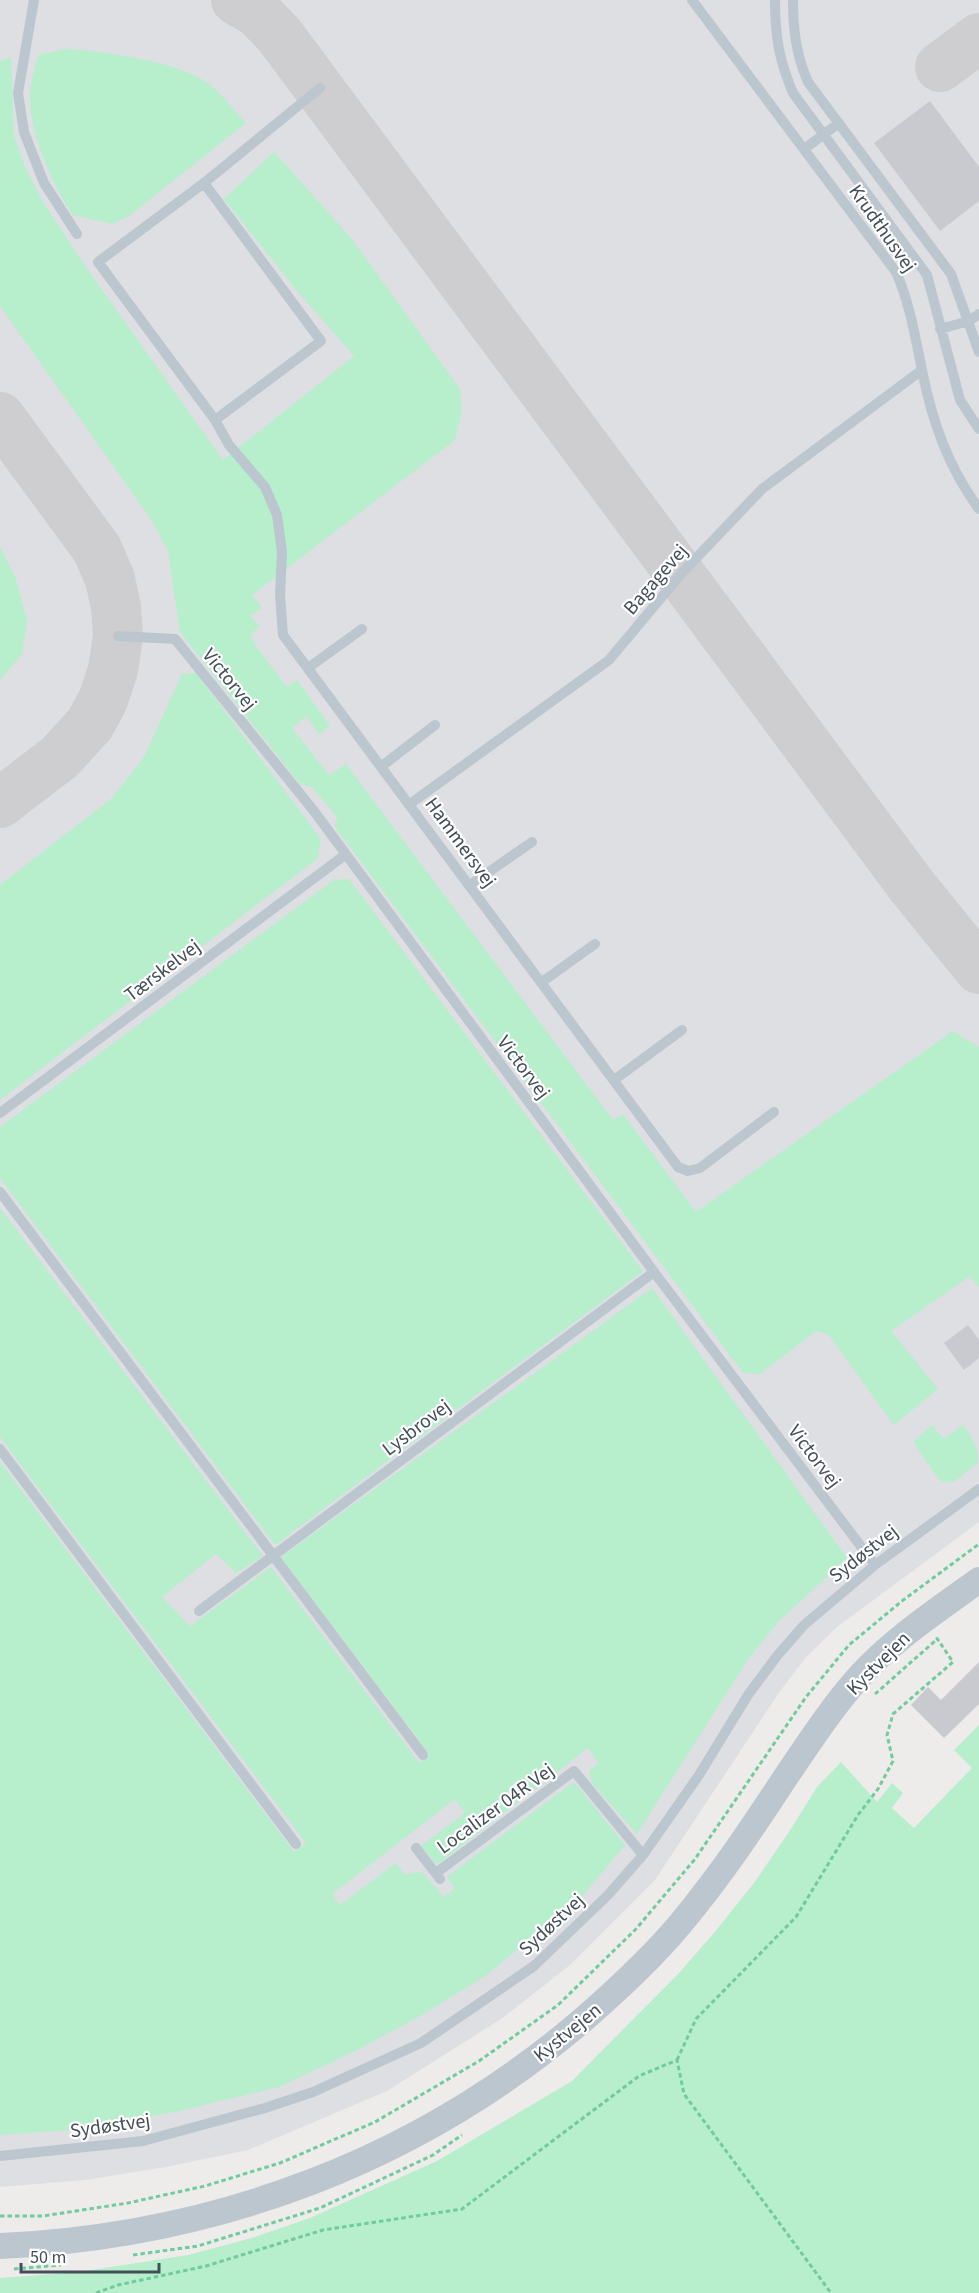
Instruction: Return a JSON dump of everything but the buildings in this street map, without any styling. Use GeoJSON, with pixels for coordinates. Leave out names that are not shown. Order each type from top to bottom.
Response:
{"type":"FeatureCollection","features":[{"type":"Feature","properties":{"kind":"street","name":"Kystvejen"},"geometry":{"type":"LineString","coordinates":[[5,2258],[38,2244],[118,2235],[183,2222],[248,2205],[301,2187],[369,2159],[424,2130],[518,2072],[603,2002],[645,1963],[673,1932],[725,1867],[813,1738],[859,1677],[935,1630],[979,1580]]}},
{"type":"Feature","properties":{"kind":"lane"},"geometry":{"type":"LineString","coordinates":[[34,0],[18,93],[24,132],[44,183],[77,234]]}},
{"type":"Feature","properties":{"kind":"lane","name":"Krudthusvej"},"geometry":{"type":"LineString","coordinates":[[692,0],[896,272],[913,319],[933,418],[960,484],[979,509]]}},
{"type":"Feature","properties":{"kind":"lane"},"geometry":{"type":"LineString","coordinates":[[775,0],[775,30],[782,65],[793,93],[927,275],[960,400],[979,429]]}},
{"type":"Feature","properties":{"kind":"lane"},"geometry":{"type":"LineString","coordinates":[[793,0],[793,30],[800,63],[808,82],[951,274],[979,352]]}},
{"type":"Feature","properties":{"kind":"lane"},"geometry":{"type":"LineString","coordinates":[[215,420],[321,341],[204,183],[320,88]]}},
{"type":"Feature","properties":{"kind":"lane"},"geometry":{"type":"LineString","coordinates":[[804,149],[839,123]]}},
{"type":"Feature","properties":{"kind":"lane","name":"Hammersvej"},"geometry":{"type":"LineString","coordinates":[[204,183],[98,262],[215,420],[229,445],[265,488],[277,515],[282,552],[280,595],[283,635],[678,1167],[688,1172],[699,1168],[774,1112]]}},
{"type":"Feature","properties":{"kind":"lane"},"geometry":{"type":"LineString","coordinates":[[940,329],[969,321],[979,314]]}},
{"type":"Feature","properties":{"kind":"lane","name":"Bagagevej"},"geometry":{"type":"LineString","coordinates":[[410,804],[609,660],[681,574],[762,489],[922,370]]}},
{"type":"Feature","properties":{"kind":"lane"},"geometry":{"type":"LineString","coordinates":[[308,668],[362,629]]}},
{"type":"Feature","properties":{"kind":"lane","name":"Victorvej"},"geometry":{"type":"LineString","coordinates":[[118,636],[175,639],[314,812],[654,1272],[875,1565]]}},
{"type":"Feature","properties":{"kind":"lane"},"geometry":{"type":"LineString","coordinates":[[382,766],[435,725]]}},
{"type":"Feature","properties":{"kind":"lane"},"geometry":{"type":"LineString","coordinates":[[470,885],[532,842]]}},
{"type":"Feature","properties":{"kind":"lane","name":"Tærskelvej"},"geometry":{"type":"LineString","coordinates":[[0,1113],[345,855]]}},
{"type":"Feature","properties":{"kind":"lane"},"geometry":{"type":"LineString","coordinates":[[542,982],[595,944]]}},
{"type":"Feature","properties":{"kind":"lane"},"geometry":{"type":"LineString","coordinates":[[614,1080],[682,1030]]}},
{"type":"Feature","properties":{"kind":"lane"},"geometry":{"type":"LineString","coordinates":[[0,1192],[423,1755]]}},
{"type":"Feature","properties":{"kind":"lane","name":"Lysbrovej"},"geometry":{"type":"LineString","coordinates":[[199,1611],[654,1272]]}},
{"type":"Feature","properties":{"kind":"lane"},"geometry":{"type":"LineString","coordinates":[[0,1449],[296,1844]]}},
{"type":"Feature","properties":{"kind":"lane","name":"Sydøstvej"},"geometry":{"type":"LineString","coordinates":[[0,2156],[143,2141],[265,2108],[313,2092],[355,2075],[421,2043],[534,1966],[608,1895],[643,1855],[699,1775],[748,1695],[804,1625],[875,1565],[979,1489]]}},
{"type":"Feature","properties":{"kind":"lane","name":"Localizer 04R Vej"},"geometry":{"type":"LineString","coordinates":[[416,1848],[438,1876],[574,1772],[643,1855]]}},
{"type":"Feature","properties":{"kind":"path"},"geometry":{"type":"LineString","coordinates":[[831,2293],[684,2094],[677,2060],[696,2019],[796,1917],[858,1815],[878,1789],[893,1761],[887,1735],[893,1714],[953,1662],[935,1630],[871,1698]]}},
{"type":"Feature","properties":{"kind":"path"},"geometry":{"type":"LineString","coordinates":[[96,2293],[118,2285],[206,2266],[323,2230],[462,2209],[639,2076],[677,2060]]}},
{"type":"Feature","properties":{"kind":"path"},"geometry":{"type":"LineString","coordinates":[[129,2255],[198,2246],[320,2208],[433,2155],[463,2135]]}},
{"type":"Feature","properties":{"kind":"path"},"geometry":{"type":"LineString","coordinates":[[5,2258],[38,2268],[72,2263]]}},
{"type":"Feature","properties":{"kind":"shaded area"},"geometry":{"type":"Polygon","coordinates":[[[0,0],[979,0],[979,1522],[837,1627],[806,1657],[778,1694],[655,1880],[570,1965],[504,2017],[387,2091],[248,2150],[166,2167],[85,2180],[0,2187],[0,0]]]}},
{"type":"Feature","properties":{"kind":"green space"},"geometry":{"type":"Polygon","coordinates":[[[67,49],[137,58],[190,73],[215,89],[246,123],[129,216],[112,224],[73,215],[57,188],[43,156],[30,107],[30,92],[38,55],[67,49]]]}},
{"type":"Feature","properties":{"kind":"green space"},"geometry":{"type":"Polygon","coordinates":[[[11,57],[14,136],[25,167],[43,202],[83,263],[223,460],[354,356],[298,292],[224,199],[274,152],[352,239],[460,389],[462,410],[455,440],[252,595],[262,608],[250,616],[260,626],[251,634],[255,645],[287,687],[297,680],[330,726],[319,734],[306,716],[292,728],[329,775],[346,764],[613,1120],[623,1114],[696,1212],[953,1031],[979,1047],[979,1287],[970,1276],[891,1331],[938,1389],[894,1425],[828,1334],[816,1331],[760,1374],[743,1373],[335,827],[337,817],[312,787],[300,784],[180,632],[168,551],[153,522],[0,306],[0,61],[11,57]]]}},
{"type":"Feature","properties":{"kind":"green space"},"geometry":{"type":"Polygon","coordinates":[[[0,547],[15,576],[27,621],[22,654],[0,680],[0,547]]]}},
{"type":"Feature","properties":{"kind":"green space"},"geometry":{"type":"Polygon","coordinates":[[[196,673],[321,839],[318,858],[0,1100],[0,885],[111,799],[144,757],[182,674],[196,673]]]}},
{"type":"Feature","properties":{"kind":"green space"},"geometry":{"type":"Polygon","coordinates":[[[349,879],[643,1271],[275,1545],[0,1178],[0,1127],[334,880],[349,879]]]}},
{"type":"Feature","properties":{"kind":"green space"},"geometry":{"type":"Polygon","coordinates":[[[0,1208],[263,1556],[236,1573],[216,1554],[162,1597],[190,1626],[271,1567],[419,1763],[430,1755],[281,1557],[652,1288],[847,1558],[778,1622],[747,1661],[637,1834],[592,1783],[589,1771],[599,1763],[588,1748],[437,1865],[421,1846],[465,1813],[455,1799],[332,1894],[340,1905],[396,1863],[404,1874],[422,1872],[444,1897],[455,1888],[447,1877],[574,1782],[625,1845],[580,1899],[485,1976],[422,2015],[357,2050],[279,2087],[179,2111],[82,2129],[0,2135],[0,1462],[294,1852],[306,1843],[0,1437],[0,1208]]]}},
{"type":"Feature","properties":{"kind":"green space"},"geometry":{"type":"Polygon","coordinates":[[[932,1425],[944,1439],[963,1425],[974,1443],[978,1463],[955,1481],[944,1483],[937,1477],[913,1442],[932,1425]]]}},
{"type":"Feature","properties":{"kind":"green space"},"geometry":{"type":"Polygon","coordinates":[[[979,1725],[979,2293],[0,2293],[0,2278],[79,2272],[188,2255],[252,2238],[310,2218],[437,2161],[572,2081],[679,1973],[714,1933],[754,1883],[817,1787],[841,1762],[877,1802],[892,1783],[903,1793],[892,1808],[914,1828],[972,1768],[954,1750],[979,1725]]]}},
{"type":"Feature","properties":{"kind":"taxiway"},"geometry":{"type":"LineString","coordinates":[[236,0],[257,12],[280,36],[911,885],[979,969]]}},
{"type":"Feature","properties":{"kind":"taxiway"},"geometry":{"type":"LineString","coordinates":[[940,67],[979,38]]}},
{"type":"Feature","properties":{"kind":"taxiway"},"geometry":{"type":"LineString","coordinates":[[0,417],[97,549],[110,579],[116,607],[118,636],[113,670],[103,700],[90,724],[60,757],[0,803]]}}]}
